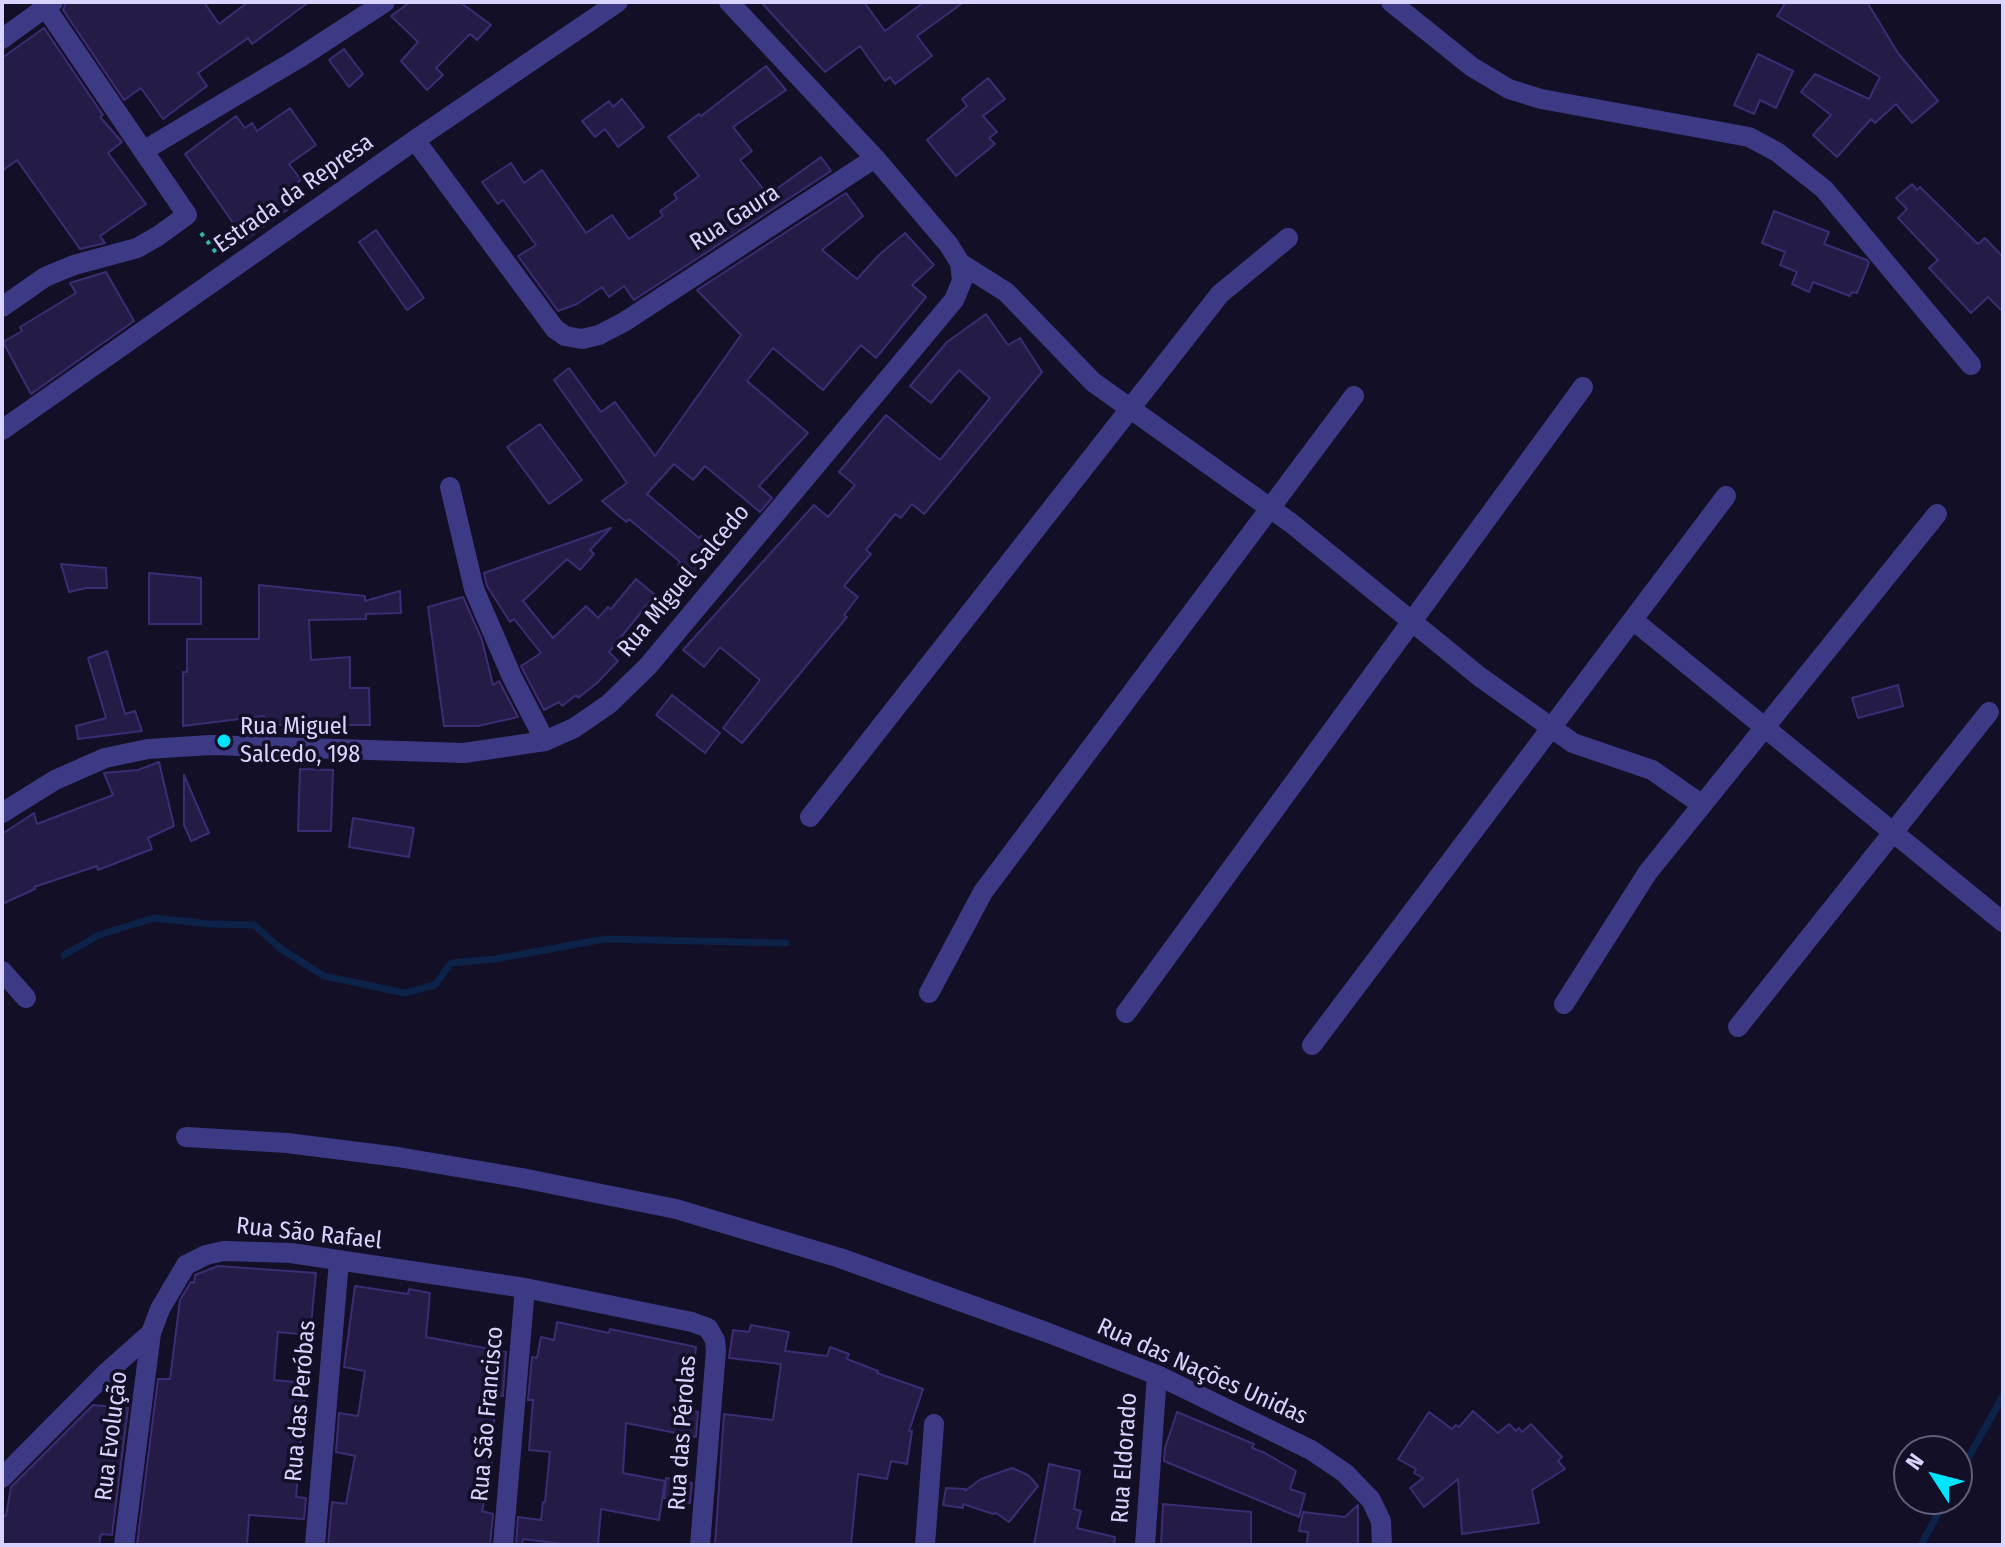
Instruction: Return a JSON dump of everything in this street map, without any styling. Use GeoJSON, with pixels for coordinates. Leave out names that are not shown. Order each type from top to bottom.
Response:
{"type":"FeatureCollection","features":[{"type":"Feature","properties":{"kind":"street"},"geometry":{"type":"LineString","coordinates":[[143,151],[299,58],[385,2]]}},
{"type":"Feature","properties":{"kind":"street","name":"Estrada da Represa"},"geometry":{"type":"LineString","coordinates":[[2,430],[415,140],[618,2]]}},
{"type":"Feature","properties":{"kind":"street"},"geometry":{"type":"LineString","coordinates":[[729,2],[875,158],[949,245],[960,263],[1006,292],[1093,382],[1270,508],[1480,677],[1551,728],[1573,743],[1652,770],[1701,804]]}},
{"type":"Feature","properties":{"kind":"street"},"geometry":{"type":"LineString","coordinates":[[1391,2],[1472,67],[1509,89],[1541,99],[1749,137],[1777,152],[1824,189],[1971,365]]}},
{"type":"Feature","properties":{"kind":"street"},"geometry":{"type":"LineString","coordinates":[[2,39],[47,4],[187,215],[137,248],[74,265],[45,277],[2,307]]}},
{"type":"Feature","properties":{"kind":"street","name":"Rua Gaura"},"geometry":{"type":"LineString","coordinates":[[415,140],[555,329],[565,336],[582,339],[599,335],[624,322],[875,158]]}},
{"type":"Feature","properties":{"kind":"street"},"geometry":{"type":"LineString","coordinates":[[810,817],[1220,294],[1288,238]]}},
{"type":"Feature","properties":{"kind":"street","name":"Rua Miguel Salcedo"},"geometry":{"type":"LineString","coordinates":[[2,813],[55,780],[93,763],[148,749],[210,745],[464,753],[545,741],[574,728],[609,704],[648,666],[954,300],[962,281],[960,263]]}},
{"type":"Feature","properties":{"kind":"street"},"geometry":{"type":"LineString","coordinates":[[1126,1013],[1583,387]]}},
{"type":"Feature","properties":{"kind":"street"},"geometry":{"type":"LineString","coordinates":[[929,993],[983,892],[1354,396]]}},
{"type":"Feature","properties":{"kind":"street"},"geometry":{"type":"LineString","coordinates":[[450,487],[474,589],[499,649],[545,741]]}},
{"type":"Feature","properties":{"kind":"street"},"geometry":{"type":"LineString","coordinates":[[1312,1045],[1726,496]]}},
{"type":"Feature","properties":{"kind":"street"},"geometry":{"type":"LineString","coordinates":[[1564,1004],[1648,872],[1937,514]]}},
{"type":"Feature","properties":{"kind":"street"},"geometry":{"type":"LineString","coordinates":[[1633,620],[2003,922]]}},
{"type":"Feature","properties":{"kind":"street"},"geometry":{"type":"LineString","coordinates":[[1738,1027],[1989,712]]}},
{"type":"Feature","properties":{"kind":"street"},"geometry":{"type":"LineString","coordinates":[[2,971],[26,998]]}},
{"type":"Feature","properties":{"kind":"street","name":"Rua das Nações Unidas"},"geometry":{"type":"LineString","coordinates":[[186,1137],[287,1143],[398,1157],[522,1178],[676,1209],[840,1258],[953,1297],[1157,1375],[1311,1450],[1345,1473],[1371,1500],[1381,1521],[1382,1545]]}},
{"type":"Feature","properties":{"kind":"street","name":"Rua São Rafael"},"geometry":{"type":"LineString","coordinates":[[2,1478],[105,1374],[151,1333],[160,1309],[186,1265],[206,1255],[224,1251],[291,1253],[525,1288],[692,1322],[708,1328]]}},
{"type":"Feature","properties":{"kind":"street","name":"Rua das Peróbas"},"geometry":{"type":"LineString","coordinates":[[315,1545],[339,1261]]}},
{"type":"Feature","properties":{"kind":"street","name":"Rua São Francisco"},"geometry":{"type":"LineString","coordinates":[[503,1545],[525,1288]]}},
{"type":"Feature","properties":{"kind":"street","name":"Rua das Pérolas"},"geometry":{"type":"LineString","coordinates":[[700,1545],[716,1351],[713,1333],[708,1328]]}},
{"type":"Feature","properties":{"kind":"street","name":"Rua Evolução"},"geometry":{"type":"LineString","coordinates":[[124,1545],[151,1333]]}},
{"type":"Feature","properties":{"kind":"street","name":"Rua Eldorado"},"geometry":{"type":"LineString","coordinates":[[1145,1545],[1157,1375]]}},
{"type":"Feature","properties":{"kind":"street"},"geometry":{"type":"LineString","coordinates":[[925,1545],[934,1424]]}},
{"type":"Feature","properties":{"kind":"path"},"geometry":{"type":"LineString","coordinates":[[187,215],[230,271]]}},
{"type":"Feature","properties":{"kind":"building"},"geometry":{"type":"Polygon","coordinates":[[[66,2],[204,2],[219,24],[248,2],[309,2],[252,44],[248,38],[198,73],[207,86],[163,119],[141,88],[124,100],[63,10],[66,2]]]}},
{"type":"Feature","properties":{"kind":"building"},"geometry":{"type":"Polygon","coordinates":[[[410,2],[460,2],[491,25],[477,40],[470,34],[436,68],[443,75],[427,90],[401,61],[418,42],[391,16],[410,2]]]}},
{"type":"Feature","properties":{"kind":"building"},"geometry":{"type":"Polygon","coordinates":[[[761,2],[864,2],[885,31],[924,2],[964,2],[917,36],[932,56],[895,84],[890,77],[885,81],[860,46],[825,72],[761,2]]]}},
{"type":"Feature","properties":{"kind":"building"},"geometry":{"type":"Polygon","coordinates":[[[1786,2],[1867,2],[1898,53],[1938,101],[1912,123],[1896,104],[1875,123],[1871,119],[1837,157],[1813,135],[1831,115],[1801,92],[1815,74],[1869,99],[1880,77],[1777,16],[1786,2]]]}},
{"type":"Feature","properties":{"kind":"building"},"geometry":{"type":"Polygon","coordinates":[[[44,28],[103,115],[100,117],[122,142],[108,153],[146,204],[100,236],[105,243],[80,249],[17,160],[2,171],[2,58],[44,28]]]}},
{"type":"Feature","properties":{"kind":"building"},"geometry":{"type":"Polygon","coordinates":[[[344,49],[363,74],[349,87],[329,60],[344,49]]]}},
{"type":"Feature","properties":{"kind":"building"},"geometry":{"type":"Polygon","coordinates":[[[1758,54],[1793,71],[1776,108],[1760,100],[1754,114],[1734,105],[1758,54]]]}},
{"type":"Feature","properties":{"kind":"building"},"geometry":{"type":"Polygon","coordinates":[[[766,66],[786,90],[733,127],[752,151],[740,160],[768,195],[821,157],[831,171],[634,300],[624,286],[609,297],[602,287],[577,304],[558,311],[518,256],[536,245],[503,200],[498,204],[482,182],[511,163],[524,183],[542,170],[586,233],[612,215],[629,239],[663,216],[660,211],[677,199],[674,194],[699,176],[668,137],[766,66]]]}},
{"type":"Feature","properties":{"kind":"building"},"geometry":{"type":"Polygon","coordinates":[[[988,78],[1005,99],[983,116],[997,132],[989,138],[995,144],[956,176],[927,140],[967,106],[962,99],[988,78]]]}},
{"type":"Feature","properties":{"kind":"building"},"geometry":{"type":"Polygon","coordinates":[[[622,99],[644,127],[618,147],[605,129],[595,137],[582,121],[609,101],[613,107],[622,99]]]}},
{"type":"Feature","properties":{"kind":"building"},"geometry":{"type":"Polygon","coordinates":[[[290,108],[316,145],[289,164],[301,180],[289,189],[298,202],[245,240],[185,154],[236,116],[245,128],[252,123],[257,131],[290,108]]]}},
{"type":"Feature","properties":{"kind":"building"},"geometry":{"type":"Polygon","coordinates":[[[1912,184],[1917,190],[1920,187],[1978,244],[1985,238],[2003,257],[2003,312],[1988,297],[1971,313],[1929,268],[1938,260],[1898,218],[1907,209],[1896,198],[1912,184]]]}},
{"type":"Feature","properties":{"kind":"building"},"geometry":{"type":"Polygon","coordinates":[[[846,193],[863,216],[822,250],[857,279],[905,233],[934,265],[912,285],[926,297],[876,358],[861,345],[823,390],[773,348],[747,381],[808,433],[759,486],[772,498],[760,512],[705,466],[693,480],[674,464],[647,494],[718,550],[693,578],[678,565],[680,562],[629,519],[626,522],[602,501],[627,483],[554,380],[569,368],[601,412],[615,402],[655,456],[741,335],[697,290],[846,193]]]}},
{"type":"Feature","properties":{"kind":"building"},"geometry":{"type":"Polygon","coordinates":[[[1774,211],[1829,232],[1824,244],[1867,260],[1869,263],[1857,293],[1852,292],[1850,296],[1813,282],[1809,292],[1792,284],[1797,272],[1780,265],[1785,252],[1762,243],[1774,211]]]}},
{"type":"Feature","properties":{"kind":"building"},"geometry":{"type":"Polygon","coordinates":[[[376,230],[424,298],[407,310],[359,242],[376,230]]]}},
{"type":"Feature","properties":{"kind":"building"},"geometry":{"type":"Polygon","coordinates":[[[106,272],[134,321],[31,394],[3,342],[22,331],[20,327],[76,293],[70,283],[106,272]]]}},
{"type":"Feature","properties":{"kind":"building"},"geometry":{"type":"Polygon","coordinates":[[[986,314],[1008,345],[1020,338],[1042,372],[924,514],[912,504],[901,518],[895,514],[866,550],[871,554],[844,586],[858,597],[844,615],[847,617],[742,743],[723,728],[760,680],[720,647],[704,667],[683,650],[814,505],[828,517],[855,485],[839,472],[886,415],[940,460],[990,398],[959,370],[931,403],[910,386],[947,342],[986,314]]]}},
{"type":"Feature","properties":{"kind":"building"},"geometry":{"type":"Polygon","coordinates":[[[540,424],[582,480],[549,504],[507,447],[540,424]]]}},
{"type":"Feature","properties":{"kind":"building"},"geometry":{"type":"Polygon","coordinates":[[[611,528],[590,550],[594,554],[580,570],[567,559],[523,601],[553,638],[586,606],[598,618],[608,607],[611,609],[636,579],[655,595],[609,652],[618,661],[597,683],[578,698],[576,695],[562,706],[559,702],[544,710],[521,666],[541,653],[514,619],[510,622],[487,586],[484,573],[611,528]]]}},
{"type":"Feature","properties":{"kind":"building"},"geometry":{"type":"Polygon","coordinates":[[[61,564],[106,568],[107,588],[69,592],[61,564]]]}},
{"type":"Feature","properties":{"kind":"building"},"geometry":{"type":"Polygon","coordinates":[[[149,573],[201,578],[201,624],[149,624],[149,573]]]}},
{"type":"Feature","properties":{"kind":"building"},"geometry":{"type":"Polygon","coordinates":[[[259,585],[365,596],[365,601],[400,591],[401,613],[366,614],[366,619],[309,620],[311,660],[350,657],[350,688],[369,688],[370,725],[266,725],[264,716],[183,726],[183,672],[187,672],[187,639],[259,639],[259,585]]]}},
{"type":"Feature","properties":{"kind":"building"},"geometry":{"type":"Polygon","coordinates":[[[463,597],[482,640],[493,685],[499,681],[518,717],[478,726],[444,726],[428,607],[463,597]]]}},
{"type":"Feature","properties":{"kind":"building"},"geometry":{"type":"Polygon","coordinates":[[[107,651],[125,714],[135,711],[142,731],[78,739],[76,726],[106,718],[88,658],[107,651]]]}},
{"type":"Feature","properties":{"kind":"building"},"geometry":{"type":"Polygon","coordinates":[[[1898,685],[1903,706],[1858,718],[1852,698],[1898,685]]]}},
{"type":"Feature","properties":{"kind":"building"},"geometry":{"type":"Polygon","coordinates":[[[672,695],[720,733],[705,753],[656,715],[672,695]]]}},
{"type":"Feature","properties":{"kind":"building"},"geometry":{"type":"Polygon","coordinates":[[[159,762],[174,826],[148,838],[152,849],[98,870],[97,866],[34,887],[2,904],[2,834],[34,813],[37,824],[113,795],[104,773],[138,770],[159,762]]]}},
{"type":"Feature","properties":{"kind":"building"},"geometry":{"type":"Polygon","coordinates":[[[300,769],[333,770],[331,831],[298,831],[300,769]]]}},
{"type":"Feature","properties":{"kind":"building"},"geometry":{"type":"Polygon","coordinates":[[[184,775],[209,833],[191,841],[184,825],[184,775]]]}},
{"type":"Feature","properties":{"kind":"building"},"geometry":{"type":"Polygon","coordinates":[[[353,818],[414,828],[409,857],[349,847],[353,818]]]}},
{"type":"Feature","properties":{"kind":"building"},"geometry":{"type":"Polygon","coordinates":[[[218,1266],[316,1273],[310,1335],[278,1332],[274,1380],[306,1383],[296,1497],[306,1498],[304,1519],[249,1515],[247,1545],[137,1545],[158,1379],[170,1379],[180,1300],[191,1282],[194,1283],[195,1275],[218,1266]]]}},
{"type":"Feature","properties":{"kind":"building"},"geometry":{"type":"Polygon","coordinates":[[[355,1286],[408,1294],[409,1289],[430,1293],[426,1337],[506,1352],[503,1396],[497,1396],[489,1463],[492,1463],[482,1511],[493,1514],[490,1545],[328,1545],[332,1502],[346,1504],[355,1456],[336,1452],[339,1413],[358,1416],[365,1371],[344,1367],[355,1286]]]}},
{"type":"Feature","properties":{"kind":"building"},"geometry":{"type":"Polygon","coordinates":[[[557,1322],[609,1333],[610,1329],[696,1347],[690,1411],[698,1412],[696,1437],[626,1423],[623,1473],[665,1481],[659,1520],[601,1509],[598,1545],[523,1539],[522,1545],[516,1545],[518,1517],[541,1520],[545,1502],[550,1452],[529,1450],[533,1400],[528,1400],[532,1357],[537,1358],[541,1337],[554,1340],[557,1322]]]}},
{"type":"Feature","properties":{"kind":"building"},"geometry":{"type":"Polygon","coordinates":[[[751,1325],[789,1332],[785,1351],[827,1356],[830,1347],[849,1354],[847,1359],[877,1373],[923,1389],[909,1431],[912,1431],[907,1464],[891,1461],[887,1479],[858,1474],[851,1545],[715,1545],[724,1414],[773,1420],[781,1364],[729,1358],[733,1330],[749,1332],[751,1325]]]}},
{"type":"Feature","properties":{"kind":"building"},"geometry":{"type":"Polygon","coordinates":[[[93,1405],[128,1408],[112,1535],[101,1534],[99,1545],[2,1545],[2,1515],[6,1516],[11,1487],[93,1405]]]}},
{"type":"Feature","properties":{"kind":"building"},"geometry":{"type":"Polygon","coordinates":[[[1473,1411],[1498,1433],[1509,1424],[1522,1432],[1531,1424],[1562,1457],[1558,1461],[1565,1469],[1532,1490],[1539,1523],[1462,1534],[1458,1479],[1424,1507],[1410,1488],[1423,1478],[1414,1473],[1416,1469],[1398,1459],[1429,1412],[1452,1429],[1456,1425],[1459,1427],[1473,1411]]]}},
{"type":"Feature","properties":{"kind":"building"},"geometry":{"type":"Polygon","coordinates":[[[1177,1412],[1254,1444],[1252,1448],[1296,1471],[1290,1489],[1305,1494],[1299,1517],[1164,1461],[1177,1412]]]}},
{"type":"Feature","properties":{"kind":"building"},"geometry":{"type":"Polygon","coordinates":[[[1049,1464],[1080,1471],[1074,1509],[1081,1511],[1077,1528],[1115,1537],[1114,1545],[1034,1545],[1049,1464]]]}},
{"type":"Feature","properties":{"kind":"building"},"geometry":{"type":"Polygon","coordinates":[[[1012,1468],[1028,1475],[1038,1486],[1009,1522],[996,1513],[963,1504],[963,1508],[943,1505],[946,1488],[965,1491],[981,1479],[1012,1468]]]}},
{"type":"Feature","properties":{"kind":"building"},"geometry":{"type":"Polygon","coordinates":[[[666,1478],[692,1483],[690,1503],[664,1498],[666,1478]]]}},
{"type":"Feature","properties":{"kind":"building"},"geometry":{"type":"Polygon","coordinates":[[[1163,1504],[1251,1512],[1251,1545],[1161,1545],[1163,1504]]]}},
{"type":"Feature","properties":{"kind":"building"},"geometry":{"type":"Polygon","coordinates":[[[1358,1505],[1358,1545],[1307,1545],[1308,1532],[1299,1531],[1303,1512],[1345,1517],[1358,1505]]]}},
{"type":"Feature","properties":{"kind":"waterway"},"geometry":{"type":"LineString","coordinates":[[64,955],[99,935],[154,918],[254,925],[281,949],[324,976],[405,993],[435,985],[451,963],[495,959],[605,939],[786,943]]}},
{"type":"Feature","properties":{"kind":"waterway"},"geometry":{"type":"LineString","coordinates":[[1973,1449],[2003,1396]]}},
{"type":"Feature","properties":{"kind":"waterway"},"geometry":{"type":"LineString","coordinates":[[1921,1545],[1937,1515]]}},
{"type":"Feature","properties":{"kind":"place","name":"Rua Miguel Salcedo, 198"},"geometry":{"type":"Point","coordinates":[224,741]}}]}
